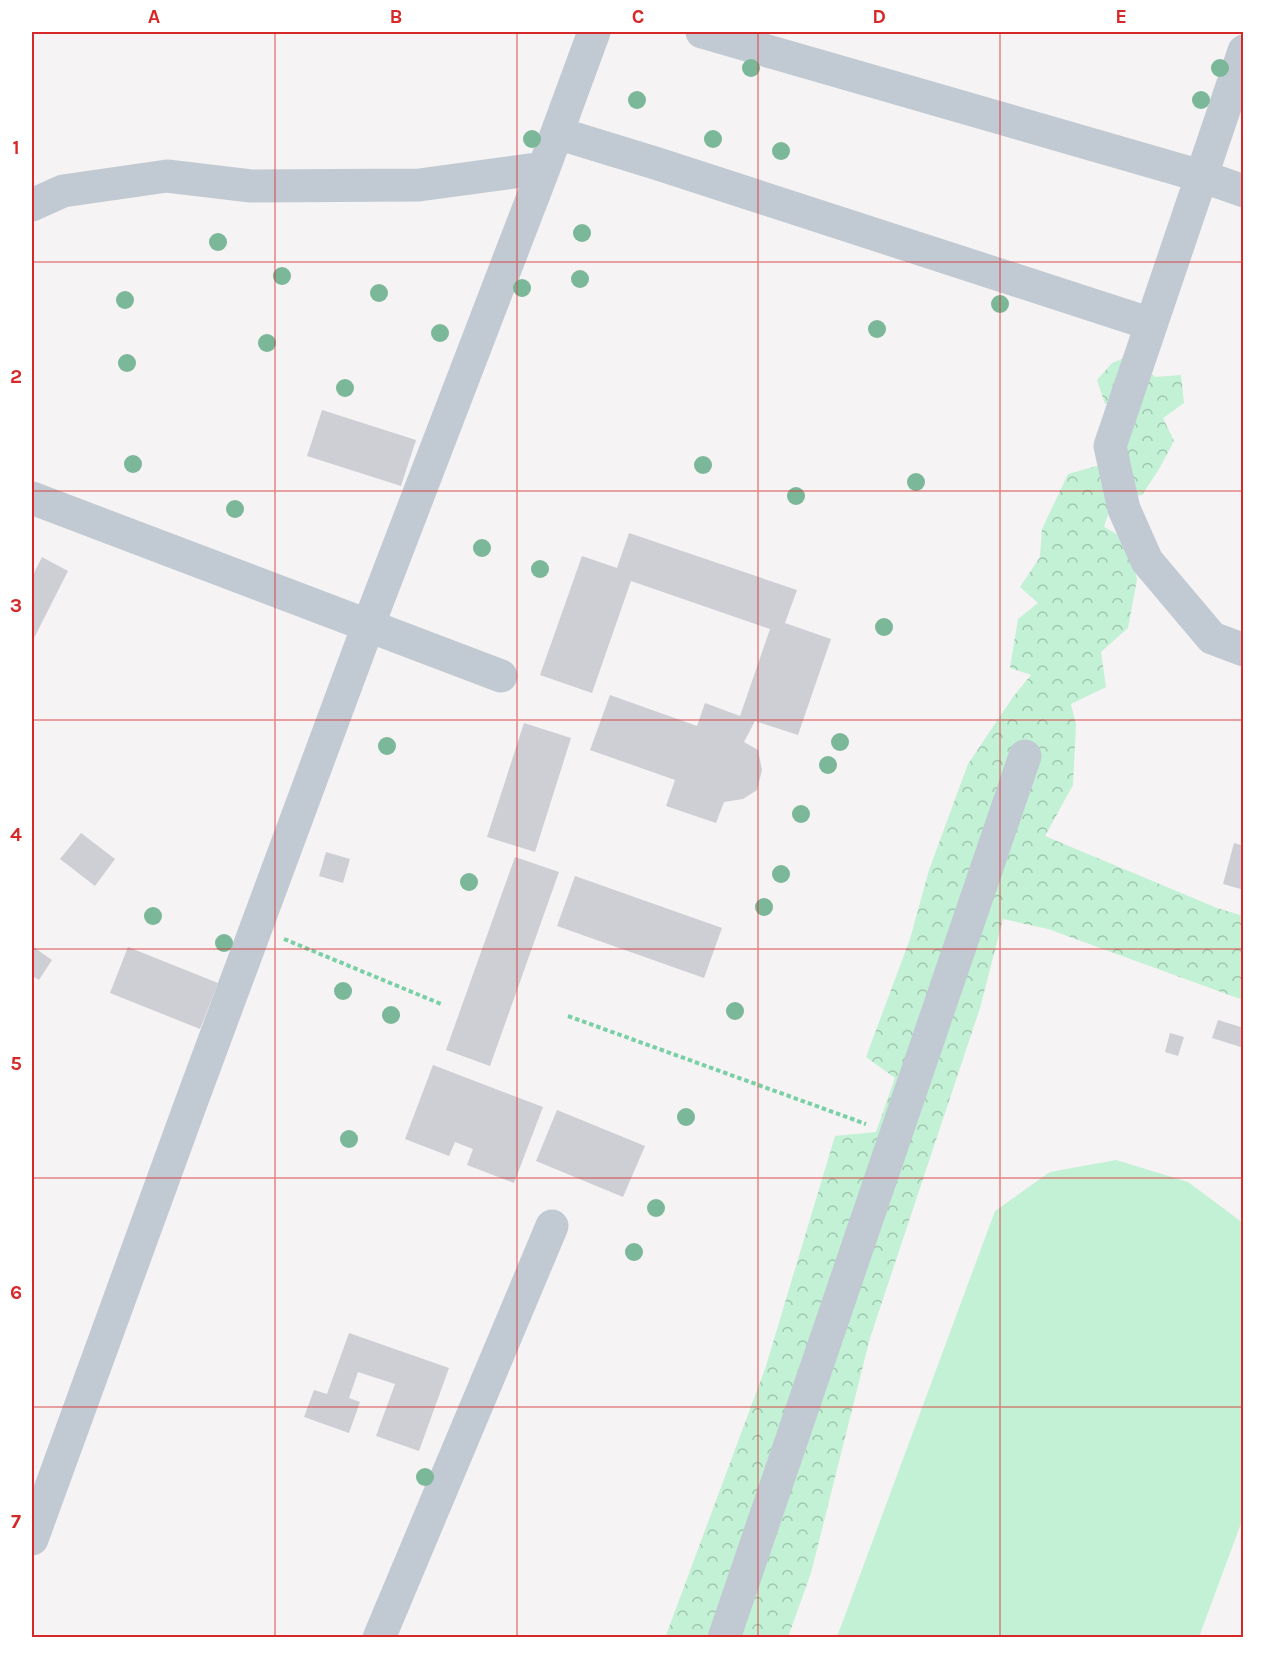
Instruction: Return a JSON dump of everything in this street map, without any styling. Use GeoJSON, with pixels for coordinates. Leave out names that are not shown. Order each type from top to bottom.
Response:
{"type":"FeatureCollection","features":[{"type":"Feature","properties":{"kind":"street"},"geometry":{"type":"LineString","coordinates":[[32,1539],[368,626],[594,32]]}},
{"type":"Feature","properties":{"kind":"street"},"geometry":{"type":"LineString","coordinates":[[702,32],[1201,176],[1244,191]]}},
{"type":"Feature","properties":{"kind":"street"},"geometry":{"type":"LineString","coordinates":[[1244,51],[1110,447],[1124,509],[1147,561],[1212,638],[1244,650]]}},
{"type":"Feature","properties":{"kind":"street"},"geometry":{"type":"LineString","coordinates":[[557,133],[666,166],[1151,324]]}},
{"type":"Feature","properties":{"kind":"street"},"geometry":{"type":"LineString","coordinates":[[32,205],[63,191],[167,176],[251,186],[419,184],[544,168]]}},
{"type":"Feature","properties":{"kind":"street"},"geometry":{"type":"LineString","coordinates":[[32,498],[501,676]]}},
{"type":"Feature","properties":{"kind":"street"},"geometry":{"type":"LineString","coordinates":[[723,1638],[1025,756]]}},
{"type":"Feature","properties":{"kind":"street"},"geometry":{"type":"LineString","coordinates":[[379,1638],[552,1226]]}},
{"type":"Feature","properties":{"kind":"path"},"geometry":{"type":"LineString","coordinates":[[256,927],[441,1004]]}},
{"type":"Feature","properties":{"kind":"path"},"geometry":{"type":"LineString","coordinates":[[568,1016],[895,1134]]}},
{"type":"Feature","properties":{"kind":"green space"},"geometry":{"type":"Polygon","coordinates":[[[1133,355],[1155,377],[1181,375],[1184,403],[1163,418],[1174,441],[1142,495],[1113,498],[1104,527],[1128,540],[1137,579],[1128,628],[1101,652],[1106,687],[1071,704],[1076,725],[1073,785],[1045,836],[1217,908],[1243,916],[1243,1000],[1048,929],[1003,919],[980,1008],[870,1338],[811,1573],[788,1637],[665,1638],[766,1366],[835,1136],[876,1132],[895,1078],[866,1057],[910,939],[929,870],[968,764],[1013,697],[1031,675],[1010,668],[1018,619],[1038,603],[1020,587],[1040,557],[1042,529],[1068,474],[1100,465],[1136,399],[1105,404],[1097,380],[1112,363],[1133,355]]]}},
{"type":"Feature","properties":{"kind":"green space"},"geometry":{"type":"Polygon","coordinates":[[[1116,1160],[1188,1182],[1243,1223],[1243,1518],[1199,1637],[837,1637],[995,1211],[1050,1172],[1116,1160]]]}},
{"type":"Feature","properties":{"kind":"building"},"geometry":{"type":"Polygon","coordinates":[[[322,410],[416,440],[401,486],[307,456],[322,410]]]}},
{"type":"Feature","properties":{"kind":"building"},"geometry":{"type":"Polygon","coordinates":[[[629,533],[797,590],[785,623],[831,639],[798,735],[755,721],[744,742],[758,750],[762,770],[757,790],[743,799],[724,802],[716,823],[666,806],[675,780],[590,750],[610,695],[697,726],[705,703],[740,716],[770,629],[631,581],[592,693],[540,675],[582,556],[617,568],[629,533]]]}},
{"type":"Feature","properties":{"kind":"building"},"geometry":{"type":"Polygon","coordinates":[[[42,557],[68,571],[32,642],[32,577],[42,557]]]}},
{"type":"Feature","properties":{"kind":"building"},"geometry":{"type":"Polygon","coordinates":[[[524,723],[571,738],[535,852],[487,837],[524,723]]]}},
{"type":"Feature","properties":{"kind":"building"},"geometry":{"type":"Polygon","coordinates":[[[81,833],[115,859],[95,886],[60,859],[81,833]]]}},
{"type":"Feature","properties":{"kind":"building"},"geometry":{"type":"Polygon","coordinates":[[[1234,843],[1244,846],[1244,890],[1223,884],[1234,843]]]}},
{"type":"Feature","properties":{"kind":"building"},"geometry":{"type":"Polygon","coordinates":[[[326,852],[350,859],[343,883],[319,876],[326,852]]]}},
{"type":"Feature","properties":{"kind":"building"},"geometry":{"type":"Polygon","coordinates":[[[515,857],[559,872],[490,1066],[446,1050],[515,857]]]}},
{"type":"Feature","properties":{"kind":"building"},"geometry":{"type":"Polygon","coordinates":[[[575,876],[722,928],[704,978],[557,926],[575,876]]]}},
{"type":"Feature","properties":{"kind":"building"},"geometry":{"type":"Polygon","coordinates":[[[32,946],[52,960],[39,980],[32,976],[32,946]]]}},
{"type":"Feature","properties":{"kind":"building"},"geometry":{"type":"Polygon","coordinates":[[[128,947],[218,983],[200,1029],[110,993],[128,947]]]}},
{"type":"Feature","properties":{"kind":"building"},"geometry":{"type":"Polygon","coordinates":[[[1218,1020],[1244,1028],[1244,1048],[1212,1038],[1218,1020]]]}},
{"type":"Feature","properties":{"kind":"building"},"geometry":{"type":"Polygon","coordinates":[[[1170,1033],[1184,1037],[1178,1056],[1165,1052],[1170,1033]]]}},
{"type":"Feature","properties":{"kind":"building"},"geometry":{"type":"Polygon","coordinates":[[[433,1065],[543,1107],[514,1183],[467,1165],[473,1149],[455,1142],[449,1156],[405,1139],[433,1065]]]}},
{"type":"Feature","properties":{"kind":"building"},"geometry":{"type":"Polygon","coordinates":[[[557,1110],[645,1146],[623,1197],[536,1161],[557,1110]]]}},
{"type":"Feature","properties":{"kind":"building"},"geometry":{"type":"Polygon","coordinates":[[[349,1333],[449,1368],[419,1451],[376,1436],[395,1384],[358,1372],[349,1398],[360,1402],[349,1433],[304,1417],[314,1390],[327,1394],[349,1333]]]}}]}
